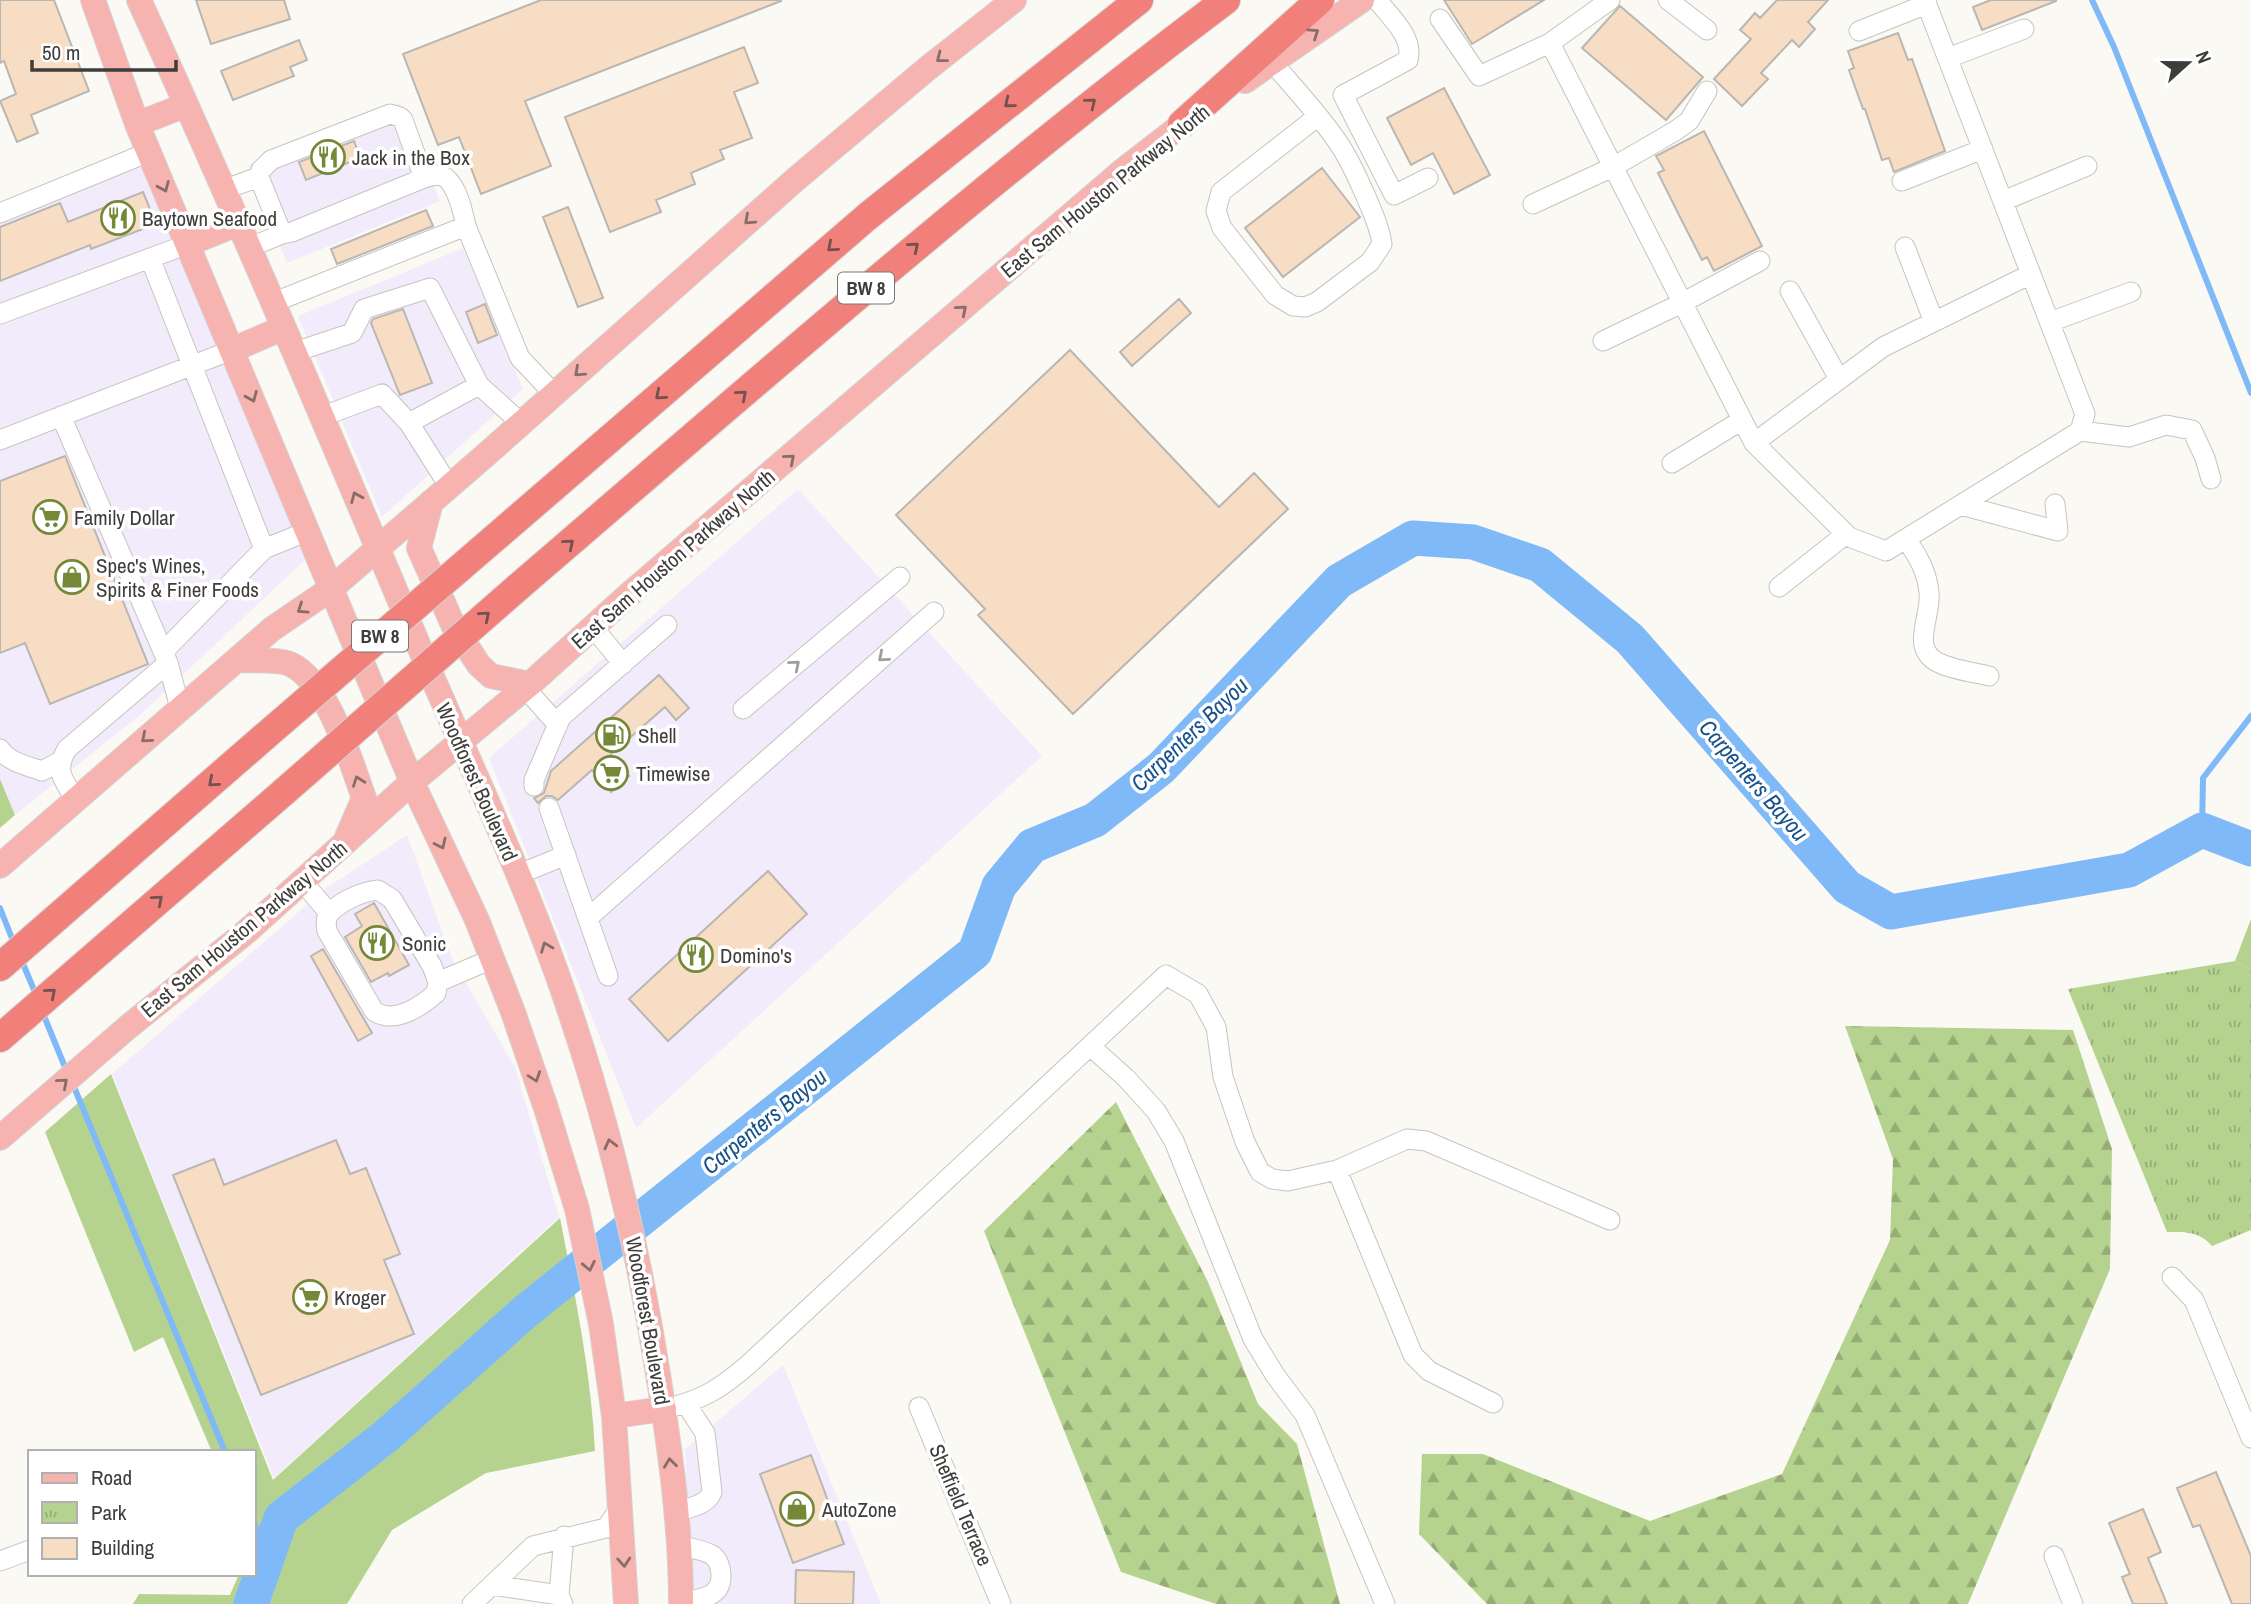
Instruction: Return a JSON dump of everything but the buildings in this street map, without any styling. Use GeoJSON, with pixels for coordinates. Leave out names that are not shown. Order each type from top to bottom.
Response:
{"type":"FeatureCollection","features":[{"type":"Feature","properties":{"kind":"highway","name":"BW 8"},"geometry":{"type":"LineString","coordinates":[[0,967],[868,216],[1139,0]]}},
{"type":"Feature","properties":{"kind":"highway","name":"BW 8"},"geometry":{"type":"LineString","coordinates":[[0,1038],[915,246],[1126,75],[1226,0]]}},
{"type":"Feature","properties":{"kind":"highway"},"geometry":{"type":"LineString","coordinates":[[1182,124],[1320,0]]}},
{"type":"Feature","properties":{"kind":"main road"},"geometry":{"type":"LineString","coordinates":[[93,0],[137,124],[412,782],[477,920],[546,1108],[577,1209],[601,1324],[614,1416],[626,1604]]}},
{"type":"Feature","properties":{"kind":"main road","name":"Woodforest Boulevard"},"geometry":{"type":"LineString","coordinates":[[139,0],[295,352],[517,875],[565,997],[604,1122],[633,1236],[647,1306],[675,1407],[676,1512],[681,1546],[681,1603]]}},
{"type":"Feature","properties":{"kind":"main road"},"geometry":{"type":"LineString","coordinates":[[3,864],[272,629],[332,588],[796,179],[1014,0]]}},
{"type":"Feature","properties":{"kind":"main road","name":"East Sam Houston Parkway North"},"geometry":{"type":"LineString","coordinates":[[0,1138],[95,1055],[246,932],[412,782],[528,686],[1111,181],[1182,124],[1363,0]]}},
{"type":"Feature","properties":{"kind":"main road"},"geometry":{"type":"LineString","coordinates":[[137,124],[186,105]]}},
{"type":"Feature","properties":{"kind":"main road"},"geometry":{"type":"LineString","coordinates":[[188,244],[237,223]]}},
{"type":"Feature","properties":{"kind":"main road"},"geometry":{"type":"LineString","coordinates":[[232,350],[283,328]]}},
{"type":"Feature","properties":{"kind":"main road"},"geometry":{"type":"LineString","coordinates":[[440,494],[419,548],[454,627],[479,665],[491,676],[528,686]]}},
{"type":"Feature","properties":{"kind":"main road"},"geometry":{"type":"LineString","coordinates":[[237,660],[289,663],[312,678],[337,725],[364,798],[344,845]]}},
{"type":"Feature","properties":{"kind":"main road"},"geometry":{"type":"LineString","coordinates":[[614,1416],[675,1407]]}},
{"type":"Feature","properties":{"kind":"street"},"geometry":{"type":"LineString","coordinates":[[1377,0],[1408,41],[1408,60],[1343,95],[1394,195],[1428,178]]}},
{"type":"Feature","properties":{"kind":"street"},"geometry":{"type":"LineString","coordinates":[[1440,19],[1479,76],[1550,43],[1610,0]]}},
{"type":"Feature","properties":{"kind":"street"},"geometry":{"type":"LineString","coordinates":[[1668,0],[1707,30]]}},
{"type":"Feature","properties":{"kind":"street"},"geometry":{"type":"LineString","coordinates":[[1859,31],[1926,2],[2085,414],[2080,431]]}},
{"type":"Feature","properties":{"kind":"street"},"geometry":{"type":"LineString","coordinates":[[1948,58],[2024,29]]}},
{"type":"Feature","properties":{"kind":"street"},"geometry":{"type":"LineString","coordinates":[[1550,43],[1754,443],[1846,534],[1886,551],[2080,431],[2129,437],[2166,425],[2192,430],[2211,479]]}},
{"type":"Feature","properties":{"kind":"street"},"geometry":{"type":"LineString","coordinates":[[1272,62],[1337,141],[1350,162],[1380,229],[1382,244],[1370,261],[1317,302],[1305,307],[1293,306],[1275,295],[1222,228],[1216,211],[1221,192],[1317,117]]}},
{"type":"Feature","properties":{"kind":"street"},"geometry":{"type":"LineString","coordinates":[[1533,204],[1612,167],[1689,121],[1707,91]]}},
{"type":"Feature","properties":{"kind":"street"},"geometry":{"type":"LineString","coordinates":[[282,234],[259,177],[261,170],[271,160],[390,114],[403,120],[424,177]]}},
{"type":"Feature","properties":{"kind":"street"},"geometry":{"type":"LineString","coordinates":[[1902,181],[1983,149]]}},
{"type":"Feature","properties":{"kind":"street"},"geometry":{"type":"LineString","coordinates":[[0,213],[149,152]]}},
{"type":"Feature","properties":{"kind":"street"},"geometry":{"type":"LineString","coordinates":[[2003,201],[2087,166]]}},
{"type":"Feature","properties":{"kind":"street"},"geometry":{"type":"LineString","coordinates":[[248,248],[424,177],[436,175],[446,178],[453,187],[466,226],[520,358],[554,394]]}},
{"type":"Feature","properties":{"kind":"street"},"geometry":{"type":"LineString","coordinates":[[223,190],[259,177]]}},
{"type":"Feature","properties":{"kind":"street"},"geometry":{"type":"LineString","coordinates":[[272,303],[466,226]]}},
{"type":"Feature","properties":{"kind":"street"},"geometry":{"type":"LineString","coordinates":[[0,314],[188,244]]}},
{"type":"Feature","properties":{"kind":"street"},"geometry":{"type":"LineString","coordinates":[[1905,247],[1934,322]]}},
{"type":"Feature","properties":{"kind":"street"},"geometry":{"type":"LineString","coordinates":[[150,258],[264,549]]}},
{"type":"Feature","properties":{"kind":"street"},"geometry":{"type":"LineString","coordinates":[[1603,341],[1760,261]]}},
{"type":"Feature","properties":{"kind":"street"},"geometry":{"type":"LineString","coordinates":[[1754,443],[1883,347],[2031,274]]}},
{"type":"Feature","properties":{"kind":"street"},"geometry":{"type":"LineString","coordinates":[[295,352],[352,333],[365,309],[430,288],[479,385],[521,423]]}},
{"type":"Feature","properties":{"kind":"street"},"geometry":{"type":"LineString","coordinates":[[1790,291],[1839,379]]}},
{"type":"Feature","properties":{"kind":"street"},"geometry":{"type":"LineString","coordinates":[[2050,322],[2131,292]]}},
{"type":"Feature","properties":{"kind":"street"},"geometry":{"type":"LineString","coordinates":[[0,440],[232,350]]}},
{"type":"Feature","properties":{"kind":"street"},"geometry":{"type":"LineString","coordinates":[[409,423],[479,385]]}},
{"type":"Feature","properties":{"kind":"street"},"geometry":{"type":"LineString","coordinates":[[321,417],[382,394],[409,423],[440,494]]}},
{"type":"Feature","properties":{"kind":"street"},"geometry":{"type":"LineString","coordinates":[[61,416],[165,658],[180,708]]}},
{"type":"Feature","properties":{"kind":"street"},"geometry":{"type":"LineString","coordinates":[[1672,463],[1742,420]]}},
{"type":"Feature","properties":{"kind":"street"},"geometry":{"type":"LineString","coordinates":[[1961,505],[2058,531],[2055,504]]}},
{"type":"Feature","properties":{"kind":"street"},"geometry":{"type":"LineString","coordinates":[[0,749],[19,763],[42,771],[59,762],[67,749],[165,658],[264,549],[308,531]]}},
{"type":"Feature","properties":{"kind":"street"},"geometry":{"type":"LineString","coordinates":[[1779,587],[1846,534]]}},
{"type":"Feature","properties":{"kind":"street"},"geometry":{"type":"LineString","coordinates":[[1906,539],[1922,564],[1928,585],[1930,596],[1922,641],[1927,654],[1938,662],[1989,677]]}},
{"type":"Feature","properties":{"kind":"street"},"geometry":{"type":"LineString","coordinates":[[743,709],[900,577]]}},
{"type":"Feature","properties":{"kind":"street"},"geometry":{"type":"LineString","coordinates":[[588,918],[934,612]]}},
{"type":"Feature","properties":{"kind":"street"},"geometry":{"type":"LineString","coordinates":[[534,786],[534,779],[561,717],[667,625]]}},
{"type":"Feature","properties":{"kind":"street"},"geometry":{"type":"LineString","coordinates":[[593,627],[622,664]]}},
{"type":"Feature","properties":{"kind":"street"},"geometry":{"type":"LineString","coordinates":[[528,686],[558,725]]}},
{"type":"Feature","properties":{"kind":"street"},"geometry":{"type":"LineString","coordinates":[[59,762],[61,776],[75,799]]}},
{"type":"Feature","properties":{"kind":"street"},"geometry":{"type":"LineString","coordinates":[[549,808],[608,976]]}},
{"type":"Feature","properties":{"kind":"street"},"geometry":{"type":"LineString","coordinates":[[517,875],[566,855]]}},
{"type":"Feature","properties":{"kind":"street"},"geometry":{"type":"LineString","coordinates":[[302,881],[329,914]]}},
{"type":"Feature","properties":{"kind":"street"},"geometry":{"type":"LineString","coordinates":[[370,891],[386,893],[432,967],[438,982],[436,993],[425,1003],[402,1014],[382,1016],[374,1011],[327,931],[329,914],[370,891]]}},
{"type":"Feature","properties":{"kind":"street"},"geometry":{"type":"LineString","coordinates":[[438,982],[492,959]]}},
{"type":"Feature","properties":{"kind":"street"},"geometry":{"type":"LineString","coordinates":[[675,1407],[695,1402],[726,1384],[749,1364],[1166,975],[1198,994],[1216,1027],[1223,1077],[1245,1142],[1260,1172],[1272,1179],[1288,1181],[1337,1170],[1407,1139],[1426,1141],[1610,1220]]}},
{"type":"Feature","properties":{"kind":"street"},"geometry":{"type":"LineString","coordinates":[[1090,1046],[1126,1078],[1156,1111],[1174,1141],[1253,1339],[1275,1375],[1305,1415],[1385,1604]]}},
{"type":"Feature","properties":{"kind":"street"},"geometry":{"type":"LineString","coordinates":[[1337,1170],[1413,1355],[1429,1371],[1493,1404]]}},
{"type":"Feature","properties":{"kind":"street"},"geometry":{"type":"LineString","coordinates":[[2172,1277],[2194,1300],[2251,1438]]}},
{"type":"Feature","properties":{"kind":"street"},"geometry":{"type":"LineString","coordinates":[[675,1407],[705,1433],[712,1492],[710,1498],[704,1502],[676,1512]]}},
{"type":"Feature","properties":{"kind":"street","name":"Sheffield Terrace"},"geometry":{"type":"LineString","coordinates":[[919,1407],[1001,1604]]}},
{"type":"Feature","properties":{"kind":"street"},"geometry":{"type":"LineString","coordinates":[[472,1604],[533,1546],[564,1536],[606,1528],[620,1508]]}},
{"type":"Feature","properties":{"kind":"street"},"geometry":{"type":"LineString","coordinates":[[493,1585],[561,1600],[564,1536]]}},
{"type":"Feature","properties":{"kind":"street"},"geometry":{"type":"LineString","coordinates":[[681,1546],[710,1554],[715,1558],[721,1575],[721,1583],[710,1596],[681,1603]]}},
{"type":"Feature","properties":{"kind":"street"},"geometry":{"type":"LineString","coordinates":[[0,1561],[28,1551]]}},
{"type":"Feature","properties":{"kind":"street"},"geometry":{"type":"LineString","coordinates":[[2053,1556],[2073,1604]]}},
{"type":"Feature","properties":{"kind":"shaded area"},"geometry":{"type":"Polygon","coordinates":[[[400,103],[440,201],[287,263],[248,165],[400,103]]]}},
{"type":"Feature","properties":{"kind":"shaded area"},"geometry":{"type":"Polygon","coordinates":[[[139,146],[306,559],[141,714],[15,815],[0,779],[0,202],[139,146]]]}},
{"type":"Feature","properties":{"kind":"shaded area"},"geometry":{"type":"Polygon","coordinates":[[[463,248],[523,389],[382,517],[298,316],[463,248]]]}},
{"type":"Feature","properties":{"kind":"shaded area"},"geometry":{"type":"Polygon","coordinates":[[[798,489],[1042,756],[636,1128],[489,758],[798,489]]]}},
{"type":"Feature","properties":{"kind":"shaded area"},"geometry":{"type":"Polygon","coordinates":[[[407,835],[453,961],[515,1067],[559,1217],[274,1478],[112,1074],[325,889],[407,835]]]}},
{"type":"Feature","properties":{"kind":"shaded area"},"geometry":{"type":"Polygon","coordinates":[[[783,1365],[881,1604],[690,1604],[685,1449],[783,1365]]]}},
{"type":"Feature","properties":{"kind":"green space"},"geometry":{"type":"Polygon","coordinates":[[[0,779],[15,815],[0,828],[0,779]]]}},
{"type":"Feature","properties":{"kind":"green space"},"geometry":{"type":"Polygon","coordinates":[[[2251,919],[2251,971],[2235,961],[2251,919]]]}},
{"type":"Feature","properties":{"kind":"green space"},"geometry":{"type":"Polygon","coordinates":[[[2235,961],[2251,971],[2251,1230],[2212,1246],[2197,1235],[2167,1232],[2068,989],[2235,961]]]}},
{"type":"Feature","properties":{"kind":"green space"},"geometry":{"type":"Polygon","coordinates":[[[1845,1026],[2073,1030],[2112,1149],[2110,1269],[1968,1604],[1487,1604],[1419,1534],[1422,1454],[1483,1454],[1650,1521],[1782,1474],[1890,1240],[1893,1159],[1845,1026]]]}},
{"type":"Feature","properties":{"kind":"green space"},"geometry":{"type":"Polygon","coordinates":[[[111,1074],[273,1480],[560,1218],[586,1363],[595,1451],[486,1473],[392,1530],[347,1604],[133,1604],[139,1594],[230,1595],[238,1576],[256,1576],[256,1450],[211,1450],[163,1337],[134,1352],[45,1132],[111,1074]]]}},
{"type":"Feature","properties":{"kind":"green space"},"geometry":{"type":"Polygon","coordinates":[[[1116,1102],[1208,1282],[1258,1404],[1297,1444],[1340,1604],[1216,1604],[1121,1572],[984,1231],[1116,1102]]]}},
{"type":"Feature","properties":{"kind":"waterway"},"geometry":{"type":"LineString","coordinates":[[2092,0],[2114,47],[2251,393]]}},
{"type":"Feature","properties":{"kind":"waterway","name":"Carpenters Bayou"},"geometry":{"type":"LineString","coordinates":[[251,1604],[281,1518],[386,1436],[526,1311],[975,952],[999,886],[1032,846],[1095,820],[1161,768],[1339,581],[1413,538],[1473,542],[1540,565],[1630,639],[1847,887],[1891,912],[2129,870],[2202,830],[2251,849]]}},
{"type":"Feature","properties":{"kind":"waterway"},"geometry":{"type":"LineString","coordinates":[[2202,830],[2203,778],[2251,716]]}},
{"type":"Feature","properties":{"kind":"waterway"},"geometry":{"type":"LineString","coordinates":[[0,908],[15,946]]}},
{"type":"Feature","properties":{"kind":"waterway"},"geometry":{"type":"LineString","coordinates":[[21,959],[37,997]]}},
{"type":"Feature","properties":{"kind":"waterway"},"geometry":{"type":"LineString","coordinates":[[42,1011],[67,1072]]}},
{"type":"Feature","properties":{"kind":"waterway"},"geometry":{"type":"LineString","coordinates":[[72,1082],[224,1450]]}},
{"type":"Feature","properties":{"kind":"waterway"},"geometry":{"type":"LineString","coordinates":[[256,1527],[267,1555]]}},
{"type":"Feature","properties":{"kind":"place","name":"Jack in the Box"},"geometry":{"type":"Point","coordinates":[328,157]}},
{"type":"Feature","properties":{"kind":"place","name":"Baytown Seafood"},"geometry":{"type":"Point","coordinates":[118,218]}},
{"type":"Feature","properties":{"kind":"place","name":"Family Dollar"},"geometry":{"type":"Point","coordinates":[50,517]}},
{"type":"Feature","properties":{"kind":"place","name":"Spec's Wines, Spirits & Finer Foods"},"geometry":{"type":"Point","coordinates":[72,577]}},
{"type":"Feature","properties":{"kind":"place","name":"Shell"},"geometry":{"type":"Point","coordinates":[613,735]}},
{"type":"Feature","properties":{"kind":"place","name":"Timewise"},"geometry":{"type":"Point","coordinates":[611,773]}},
{"type":"Feature","properties":{"kind":"place","name":"Sonic"},"geometry":{"type":"Point","coordinates":[377,943]}},
{"type":"Feature","properties":{"kind":"place","name":"Domino's"},"geometry":{"type":"Point","coordinates":[696,955]}},
{"type":"Feature","properties":{"kind":"place","name":"Kroger"},"geometry":{"type":"Point","coordinates":[310,1297]}},
{"type":"Feature","properties":{"kind":"place","name":"AutoZone"},"geometry":{"type":"Point","coordinates":[797,1509]}}]}
